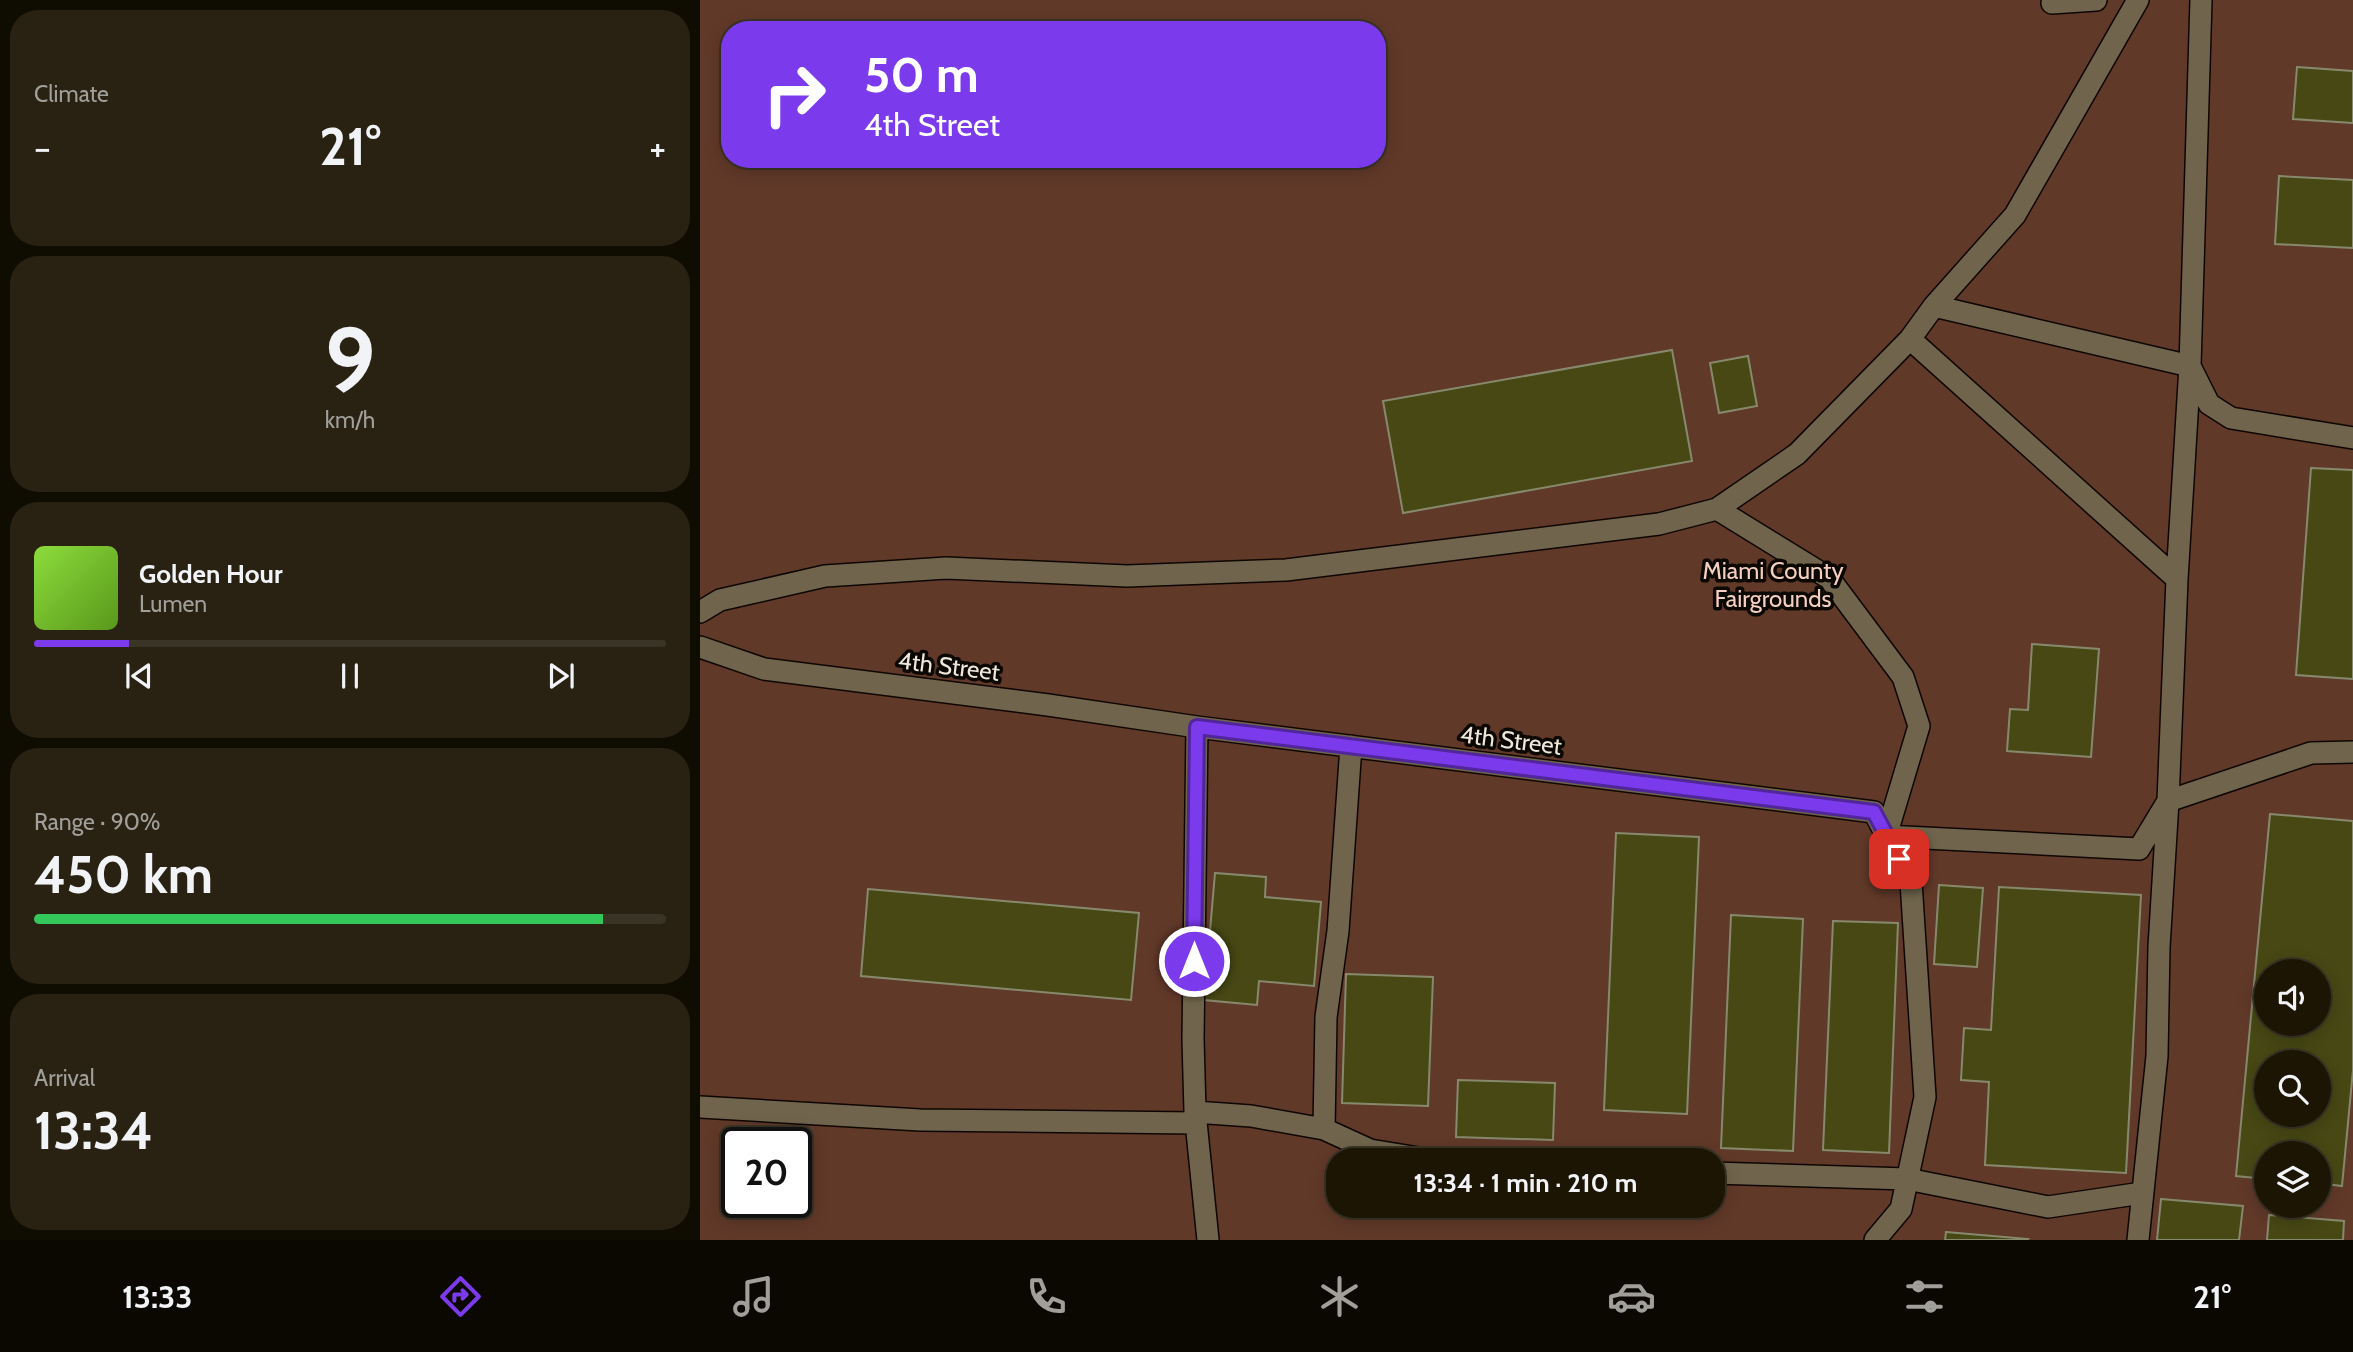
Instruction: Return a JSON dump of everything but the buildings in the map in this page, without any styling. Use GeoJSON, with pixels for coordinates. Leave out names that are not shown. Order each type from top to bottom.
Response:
{"type":"FeatureCollection","features":[{"type":"Feature","properties":{"kind":"lane"},"geometry":{"type":"LineString","coordinates":[[2052,3],[2096,0]]}},
{"type":"Feature","properties":{"kind":"lane"},"geometry":{"type":"LineString","coordinates":[[700,612],[720,600],[825,576],[946,568],[1127,576],[1286,570],[1658,524],[1717,509],[1797,454],[1910,339],[1934,306],[2015,215],[2138,0]]}},
{"type":"Feature","properties":{"kind":"lane"},"geometry":{"type":"LineString","coordinates":[[2138,1240],[2157,1056],[2159,947],[2190,366],[2201,0]]}},
{"type":"Feature","properties":{"kind":"lane"},"geometry":{"type":"LineString","coordinates":[[1934,306],[2190,366]]}},
{"type":"Feature","properties":{"kind":"lane"},"geometry":{"type":"LineString","coordinates":[[1910,339],[2177,579]]}},
{"type":"Feature","properties":{"kind":"lane"},"geometry":{"type":"LineString","coordinates":[[2190,366],[2209,404],[2231,418],[2353,438]]}},
{"type":"Feature","properties":{"kind":"lane"},"geometry":{"type":"LineString","coordinates":[[1717,509],[1829,578],[1903,677],[1919,726],[1886,836],[2139,849],[2168,801],[2311,752],[2353,752]]}},
{"type":"Feature","properties":{"kind":"lane","name":"4th Street"},"geometry":{"type":"LineString","coordinates":[[700,647],[764,669],[1197,727],[1874,812],[1911,882],[1925,1097],[1901,1209],[1875,1240]]}},
{"type":"Feature","properties":{"kind":"lane"},"geometry":{"type":"LineString","coordinates":[[1197,727],[1194,1039],[1196,1117],[1208,1240]]}},
{"type":"Feature","properties":{"kind":"lane"},"geometry":{"type":"LineString","coordinates":[[1324,1129],[1326,1017],[1338,931],[1350,746]]}},
{"type":"Feature","properties":{"kind":"lane"},"geometry":{"type":"LineString","coordinates":[[700,1107],[920,1120],[1251,1116],[1324,1129],[1366,1148]]}},
{"type":"Feature","properties":{"kind":"lane"},"geometry":{"type":"LineString","coordinates":[[1725,1173],[1907,1179],[2048,1207],[2142,1193]]}},
{"type":"Feature","properties":{"kind":"green space","name":"Miami County Fairgrounds"},"geometry":{"type":"Polygon","coordinates":[[[700,0],[2353,0],[2353,1240],[700,1240],[700,0]]]}},
{"type":"Feature","properties":{"kind":"route"},"geometry":{"type":"LineString","coordinates":[[1194,961],[1197,727],[1874,812],[1899,859]]}}]}
